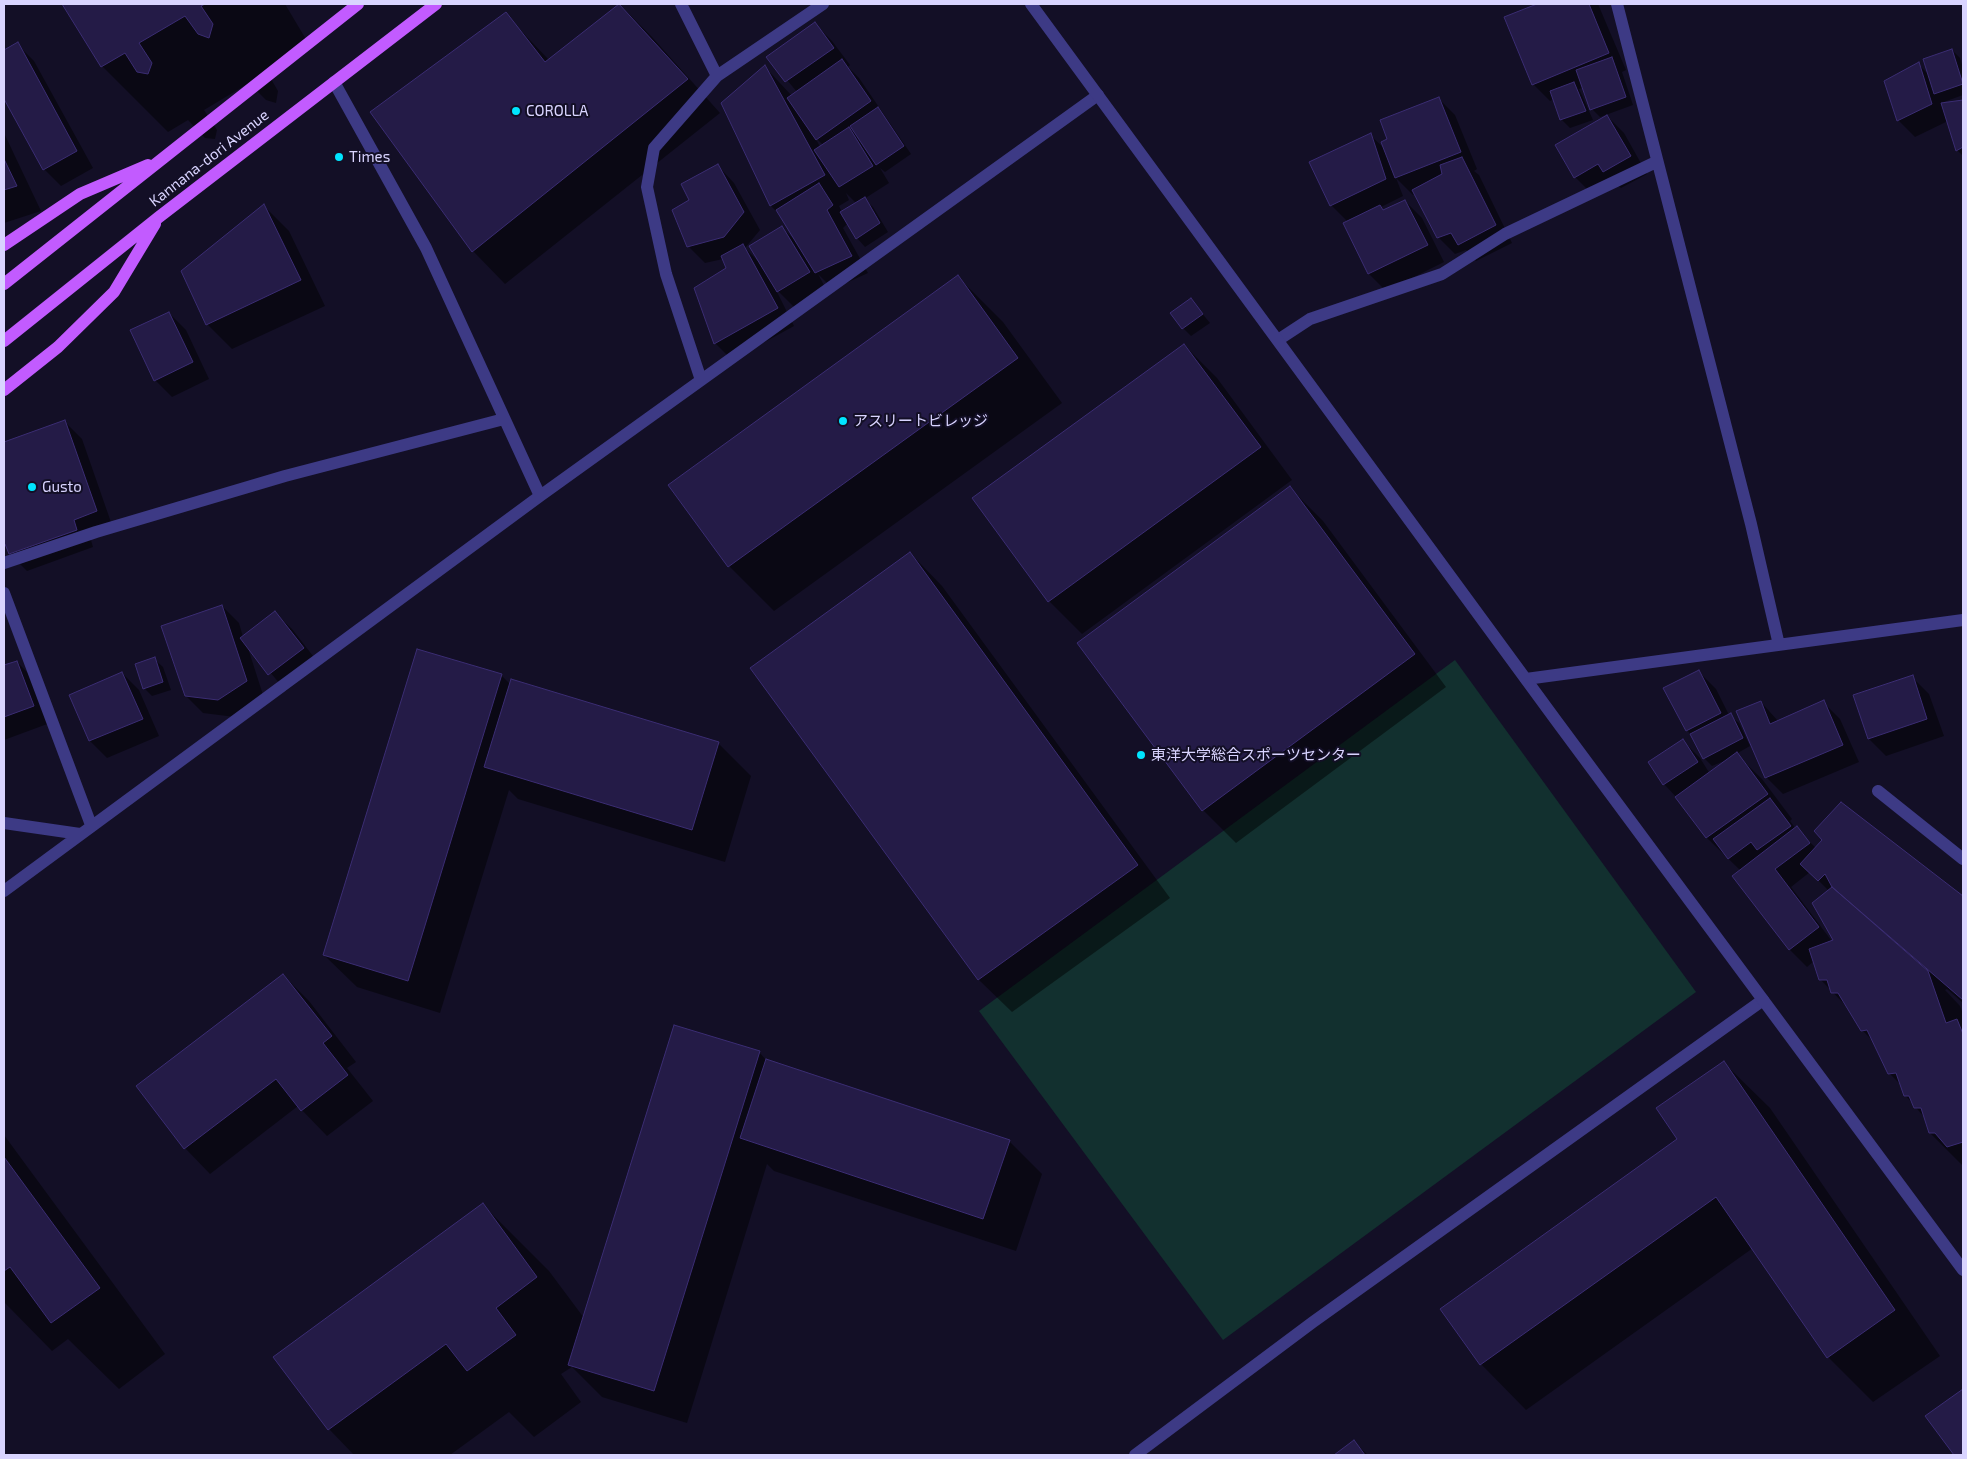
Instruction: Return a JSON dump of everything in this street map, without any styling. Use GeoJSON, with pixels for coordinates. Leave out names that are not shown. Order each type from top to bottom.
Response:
{"type":"FeatureCollection","features":[{"type":"Feature","properties":{"kind":"main road","name":"Kannana-dori Avenue"},"geometry":{"type":"LineString","coordinates":[[4,284],[358,4]]}},
{"type":"Feature","properties":{"kind":"main road","name":"Kannana-dori Avenue"},"geometry":{"type":"LineString","coordinates":[[4,341],[159,217],[436,4]]}},
{"type":"Feature","properties":{"kind":"main road"},"geometry":{"type":"LineString","coordinates":[[4,245],[80,194],[164,158]]}},
{"type":"Feature","properties":{"kind":"main road"},"geometry":{"type":"LineString","coordinates":[[4,390],[58,347],[114,292],[159,217]]}},
{"type":"Feature","properties":{"kind":"street"},"geometry":{"type":"LineString","coordinates":[[681,4],[717,76]]}},
{"type":"Feature","properties":{"kind":"street"},"geometry":{"type":"LineString","coordinates":[[701,380],[666,274],[646,187],[654,148],[717,76],[823,4]]}},
{"type":"Feature","properties":{"kind":"street"},"geometry":{"type":"LineString","coordinates":[[1031,4],[1526,679],[1963,1270]]}},
{"type":"Feature","properties":{"kind":"street"},"geometry":{"type":"LineString","coordinates":[[1617,4],[1656,162],[1751,524],[1778,645]]}},
{"type":"Feature","properties":{"kind":"street"},"geometry":{"type":"LineString","coordinates":[[334,82],[426,248],[540,496]]}},
{"type":"Feature","properties":{"kind":"street"},"geometry":{"type":"LineString","coordinates":[[4,891],[91,825],[540,496],[1098,95]]}},
{"type":"Feature","properties":{"kind":"street"},"geometry":{"type":"LineString","coordinates":[[1278,340],[1310,319],[1442,274],[1505,234],[1656,162]]}},
{"type":"Feature","properties":{"kind":"street"},"geometry":{"type":"LineString","coordinates":[[4,562],[96,532],[285,476],[504,419]]}},
{"type":"Feature","properties":{"kind":"street"},"geometry":{"type":"LineString","coordinates":[[4,593],[91,825]]}},
{"type":"Feature","properties":{"kind":"street"},"geometry":{"type":"LineString","coordinates":[[1526,679],[1963,620]]}},
{"type":"Feature","properties":{"kind":"street"},"geometry":{"type":"LineString","coordinates":[[1878,791],[1963,860]]}},
{"type":"Feature","properties":{"kind":"street"},"geometry":{"type":"LineString","coordinates":[[4,823],[80,834]]}},
{"type":"Feature","properties":{"kind":"street"},"geometry":{"type":"LineString","coordinates":[[1135,1455],[1313,1322],[1763,1000]]}},
{"type":"Feature","properties":{"kind":"green space"},"geometry":{"type":"Polygon","coordinates":[[[1455,660],[1696,992],[1223,1340],[979,1011],[1455,660]]]}},
{"type":"Feature","properties":{"kind":"building"},"geometry":{"type":"Polygon","coordinates":[[[62,4],[205,4],[201,6],[213,24],[209,38],[198,34],[185,16],[139,43],[152,63],[148,74],[137,72],[125,53],[101,67],[62,4]]]}},
{"type":"Feature","properties":{"kind":"building"},"geometry":{"type":"Polygon","coordinates":[[[619,4],[688,79],[472,252],[370,112],[506,12],[545,62],[619,4]]]}},
{"type":"Feature","properties":{"kind":"building"},"geometry":{"type":"Polygon","coordinates":[[[1537,4],[1589,4],[1609,53],[1532,85],[1504,17],[1537,4]]]}},
{"type":"Feature","properties":{"kind":"building"},"geometry":{"type":"Polygon","coordinates":[[[815,22],[834,48],[785,82],[766,57],[815,22]]]}},
{"type":"Feature","properties":{"kind":"building"},"geometry":{"type":"Polygon","coordinates":[[[18,42],[77,151],[43,170],[4,99],[4,50],[18,42]]]}},
{"type":"Feature","properties":{"kind":"building"},"geometry":{"type":"Polygon","coordinates":[[[1952,49],[1963,84],[1934,94],[1923,59],[1952,49]]]}},
{"type":"Feature","properties":{"kind":"building"},"geometry":{"type":"Polygon","coordinates":[[[1612,57],[1626,97],[1590,110],[1576,70],[1612,57]]]}},
{"type":"Feature","properties":{"kind":"building"},"geometry":{"type":"Polygon","coordinates":[[[842,59],[871,101],[816,140],[787,98],[842,59]]]}},
{"type":"Feature","properties":{"kind":"building"},"geometry":{"type":"Polygon","coordinates":[[[1919,62],[1932,104],[1897,121],[1884,81],[1919,62]]]}},
{"type":"Feature","properties":{"kind":"building"},"geometry":{"type":"Polygon","coordinates":[[[765,65],[825,175],[770,206],[721,103],[765,65]]]}},
{"type":"Feature","properties":{"kind":"building"},"geometry":{"type":"Polygon","coordinates":[[[1574,82],[1586,111],[1560,120],[1550,91],[1574,82]]]}},
{"type":"Feature","properties":{"kind":"building"},"geometry":{"type":"Polygon","coordinates":[[[1439,97],[1461,152],[1395,178],[1381,142],[1387,139],[1380,120],[1439,97]]]}},
{"type":"Feature","properties":{"kind":"building"},"geometry":{"type":"Polygon","coordinates":[[[1963,100],[1963,147],[1956,151],[1941,103],[1963,100]]]}},
{"type":"Feature","properties":{"kind":"building"},"geometry":{"type":"Polygon","coordinates":[[[878,107],[904,146],[876,165],[850,126],[878,107]]]}},
{"type":"Feature","properties":{"kind":"building"},"geometry":{"type":"Polygon","coordinates":[[[1607,115],[1631,156],[1603,172],[1598,164],[1574,178],[1555,145],[1607,115]]]}},
{"type":"Feature","properties":{"kind":"building"},"geometry":{"type":"Polygon","coordinates":[[[849,127],[873,166],[839,187],[814,150],[849,127]]]}},
{"type":"Feature","properties":{"kind":"building"},"geometry":{"type":"Polygon","coordinates":[[[1371,133],[1386,179],[1330,206],[1309,162],[1371,133]]]}},
{"type":"Feature","properties":{"kind":"building"},"geometry":{"type":"Polygon","coordinates":[[[1462,157],[1496,225],[1458,245],[1451,233],[1437,238],[1412,190],[1442,174],[1440,165],[1462,157]]]}},
{"type":"Feature","properties":{"kind":"building"},"geometry":{"type":"Polygon","coordinates":[[[4,159],[17,186],[4,190],[4,159]]]}},
{"type":"Feature","properties":{"kind":"building"},"geometry":{"type":"Polygon","coordinates":[[[718,164],[744,212],[724,237],[687,247],[672,210],[689,200],[681,184],[718,164]]]}},
{"type":"Feature","properties":{"kind":"building"},"geometry":{"type":"Polygon","coordinates":[[[819,183],[833,205],[827,210],[852,256],[815,273],[776,210],[819,183]]]}},
{"type":"Feature","properties":{"kind":"building"},"geometry":{"type":"Polygon","coordinates":[[[865,197],[880,223],[856,239],[840,212],[865,197]]]}},
{"type":"Feature","properties":{"kind":"building"},"geometry":{"type":"Polygon","coordinates":[[[1405,200],[1428,245],[1368,274],[1343,223],[1380,205],[1383,210],[1405,200]]]}},
{"type":"Feature","properties":{"kind":"building"},"geometry":{"type":"Polygon","coordinates":[[[264,204],[301,280],[206,325],[181,271],[264,204]]]}},
{"type":"Feature","properties":{"kind":"building"},"geometry":{"type":"Polygon","coordinates":[[[782,226],[810,272],[777,292],[749,246],[782,226]]]}},
{"type":"Feature","properties":{"kind":"building"},"geometry":{"type":"Polygon","coordinates":[[[743,244],[778,308],[714,344],[694,288],[726,268],[721,256],[743,244]]]}},
{"type":"Feature","properties":{"kind":"building","name":"アスリートビレッジ"},"geometry":{"type":"Polygon","coordinates":[[[958,275],[1018,358],[728,567],[668,485],[958,275]]]}},
{"type":"Feature","properties":{"kind":"building"},"geometry":{"type":"Polygon","coordinates":[[[1191,298],[1203,314],[1182,329],[1170,313],[1191,298]]]}},
{"type":"Feature","properties":{"kind":"building"},"geometry":{"type":"Polygon","coordinates":[[[169,312],[193,362],[154,381],[130,330],[169,312]]]}},
{"type":"Feature","properties":{"kind":"building"},"geometry":{"type":"Polygon","coordinates":[[[1184,344],[1261,447],[1048,602],[972,498],[1184,344]]]}},
{"type":"Feature","properties":{"kind":"building"},"geometry":{"type":"Polygon","coordinates":[[[65,420],[97,511],[74,520],[77,530],[9,554],[4,545],[4,442],[65,420]]]}},
{"type":"Feature","properties":{"kind":"building"},"geometry":{"type":"Polygon","coordinates":[[[1290,486],[1415,654],[1202,811],[1077,643],[1290,486]]]}},
{"type":"Feature","properties":{"kind":"building"},"geometry":{"type":"Polygon","coordinates":[[[910,552],[1138,865],[978,980],[750,668],[910,552]]]}},
{"type":"Feature","properties":{"kind":"building"},"geometry":{"type":"Polygon","coordinates":[[[222,605],[247,681],[218,700],[185,696],[161,626],[222,605]]]}},
{"type":"Feature","properties":{"kind":"building"},"geometry":{"type":"Polygon","coordinates":[[[275,611],[304,648],[268,675],[240,638],[275,611]]]}},
{"type":"Feature","properties":{"kind":"building"},"geometry":{"type":"Polygon","coordinates":[[[417,649],[502,674],[408,981],[323,955],[417,649]]]}},
{"type":"Feature","properties":{"kind":"building"},"geometry":{"type":"Polygon","coordinates":[[[155,657],[163,682],[143,689],[135,664],[155,657]]]}},
{"type":"Feature","properties":{"kind":"building"},"geometry":{"type":"Polygon","coordinates":[[[17,661],[34,706],[4,717],[4,665],[17,661]]]}},
{"type":"Feature","properties":{"kind":"building"},"geometry":{"type":"Polygon","coordinates":[[[1699,670],[1721,713],[1686,731],[1663,688],[1699,670]]]}},
{"type":"Feature","properties":{"kind":"building"},"geometry":{"type":"Polygon","coordinates":[[[122,672],[143,719],[89,741],[69,695],[122,672]]]}},
{"type":"Feature","properties":{"kind":"building"},"geometry":{"type":"Polygon","coordinates":[[[1913,675],[1927,719],[1868,739],[1853,695],[1913,675]]]}},
{"type":"Feature","properties":{"kind":"building"},"geometry":{"type":"Polygon","coordinates":[[[511,679],[719,742],[692,830],[484,767],[511,679]]]}},
{"type":"Feature","properties":{"kind":"building"},"geometry":{"type":"Polygon","coordinates":[[[1824,700],[1843,745],[1765,778],[1736,711],[1761,701],[1770,724],[1824,700]]]}},
{"type":"Feature","properties":{"kind":"building"},"geometry":{"type":"Polygon","coordinates":[[[1731,713],[1743,738],[1703,759],[1690,734],[1731,713]]]}},
{"type":"Feature","properties":{"kind":"building"},"geometry":{"type":"Polygon","coordinates":[[[1683,739],[1698,762],[1663,785],[1648,762],[1683,739]]]}},
{"type":"Feature","properties":{"kind":"building"},"geometry":{"type":"Polygon","coordinates":[[[1737,752],[1768,794],[1706,838],[1675,797],[1737,752]]]}},
{"type":"Feature","properties":{"kind":"building"},"geometry":{"type":"Polygon","coordinates":[[[1770,798],[1791,826],[1757,850],[1751,842],[1728,859],[1713,839],[1770,798]]]}},
{"type":"Feature","properties":{"kind":"building"},"geometry":{"type":"Polygon","coordinates":[[[1841,802],[1963,896],[1963,1000],[1832,887],[1825,874],[1818,881],[1800,864],[1822,840],[1814,831],[1841,802]]]}},
{"type":"Feature","properties":{"kind":"building"},"geometry":{"type":"Polygon","coordinates":[[[1797,826],[1810,843],[1775,869],[1819,927],[1789,950],[1732,876],[1797,826]]]}},
{"type":"Feature","properties":{"kind":"building"},"geometry":{"type":"Polygon","coordinates":[[[1832,887],[1928,971],[1946,1023],[1957,1019],[1963,1034],[1963,1142],[1947,1147],[1935,1133],[1929,1133],[1921,1108],[1914,1108],[1909,1096],[1904,1096],[1896,1073],[1888,1074],[1867,1030],[1861,1031],[1838,993],[1831,993],[1827,980],[1819,980],[1809,949],[1833,940],[1812,903],[1832,887]]]}},
{"type":"Feature","properties":{"kind":"building"},"geometry":{"type":"Polygon","coordinates":[[[283,974],[332,1036],[323,1043],[348,1075],[301,1111],[276,1079],[184,1149],[136,1086],[283,974]]]}},
{"type":"Feature","properties":{"kind":"building"},"geometry":{"type":"Polygon","coordinates":[[[674,1025],[760,1051],[654,1391],[568,1365],[674,1025]]]}},
{"type":"Feature","properties":{"kind":"building"},"geometry":{"type":"Polygon","coordinates":[[[766,1059],[1010,1140],[983,1219],[740,1138],[766,1059]]]}},
{"type":"Feature","properties":{"kind":"building"},"geometry":{"type":"Polygon","coordinates":[[[1724,1061],[1895,1310],[1827,1358],[1716,1197],[1480,1365],[1440,1309],[1677,1139],[1656,1108],[1724,1061]]]}},
{"type":"Feature","properties":{"kind":"building"},"geometry":{"type":"Polygon","coordinates":[[[4,1157],[100,1288],[51,1323],[10,1267],[4,1271],[4,1157]]]}},
{"type":"Feature","properties":{"kind":"building"},"geometry":{"type":"Polygon","coordinates":[[[483,1203],[537,1277],[496,1308],[516,1335],[467,1371],[446,1344],[328,1430],[273,1357],[483,1203]]]}},
{"type":"Feature","properties":{"kind":"building"},"geometry":{"type":"Polygon","coordinates":[[[1963,1389],[1963,1455],[1954,1455],[1925,1416],[1963,1389]]]}},
{"type":"Feature","properties":{"kind":"building"},"geometry":{"type":"Polygon","coordinates":[[[1354,1440],[1365,1455],[1334,1455],[1354,1440]]]}},
{"type":"Feature","properties":{"kind":"place","name":"COROLLA"},"geometry":{"type":"Point","coordinates":[516,111]}},
{"type":"Feature","properties":{"kind":"place","name":"Times"},"geometry":{"type":"Point","coordinates":[339,157]}},
{"type":"Feature","properties":{"kind":"place","name":"アスリートビレッジ"},"geometry":{"type":"Point","coordinates":[843,421]}},
{"type":"Feature","properties":{"kind":"place","name":"Gusto"},"geometry":{"type":"Point","coordinates":[32,487]}},
{"type":"Feature","properties":{"kind":"place","name":"東洋大学総合スポーツセンター"},"geometry":{"type":"Point","coordinates":[1141,755]}}]}
